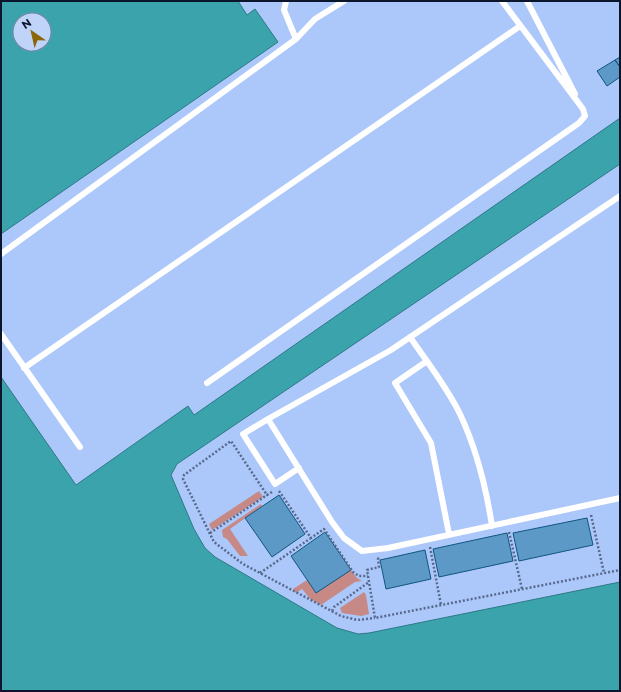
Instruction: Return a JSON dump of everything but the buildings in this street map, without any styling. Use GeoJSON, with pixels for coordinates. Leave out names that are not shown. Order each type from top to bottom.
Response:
{"type":"FeatureCollection","features":[{"type":"Feature","properties":{"kind":"lane"},"geometry":{"type":"LineString","coordinates":[[286,1],[284,10],[296,39]]}},
{"type":"Feature","properties":{"kind":"lane"},"geometry":{"type":"LineString","coordinates":[[1,254],[296,39],[315,19],[344,1]]}},
{"type":"Feature","properties":{"kind":"lane"},"geometry":{"type":"LineString","coordinates":[[502,1],[583,109]]}},
{"type":"Feature","properties":{"kind":"lane"},"geometry":{"type":"LineString","coordinates":[[207,383],[579,123],[585,116],[583,109],[527,1]]}},
{"type":"Feature","properties":{"kind":"lane"},"geometry":{"type":"LineString","coordinates":[[24,368],[520,26]]}},
{"type":"Feature","properties":{"kind":"lane"},"geometry":{"type":"LineString","coordinates":[[299,468],[275,484],[243,434],[385,353],[620,196]]}},
{"type":"Feature","properties":{"kind":"lane"},"geometry":{"type":"LineString","coordinates":[[1,334],[80,447]]}},
{"type":"Feature","properties":{"kind":"lane"},"geometry":{"type":"LineString","coordinates":[[410,337],[427,361],[459,413],[475,452],[488,494],[492,526]]}},
{"type":"Feature","properties":{"kind":"lane"},"geometry":{"type":"LineString","coordinates":[[427,361],[395,383],[431,443],[449,534]]}},
{"type":"Feature","properties":{"kind":"lane"},"geometry":{"type":"LineString","coordinates":[[268,419],[332,522],[344,538],[362,551],[388,548],[620,498]]}},
{"type":"Feature","properties":{"kind":"path"},"geometry":{"type":"LineString","coordinates":[[267,495],[231,441],[184,475],[183,479],[214,542],[243,564],[332,612],[357,620],[375,618],[620,570]]}},
{"type":"Feature","properties":{"kind":"path"},"geometry":{"type":"LineString","coordinates":[[210,534],[277,488],[311,538]]}},
{"type":"Feature","properties":{"kind":"path"},"geometry":{"type":"LineString","coordinates":[[591,515],[604,573]]}},
{"type":"Feature","properties":{"kind":"path"},"geometry":{"type":"LineString","coordinates":[[260,573],[324,529],[353,572],[359,576],[368,576]]}},
{"type":"Feature","properties":{"kind":"path"},"geometry":{"type":"LineString","coordinates":[[510,532],[522,589]]}},
{"type":"Feature","properties":{"kind":"path"},"geometry":{"type":"LineString","coordinates":[[430,548],[441,605]]}},
{"type":"Feature","properties":{"kind":"path"},"geometry":{"type":"LineString","coordinates":[[367,570],[375,618]]}},
{"type":"Feature","properties":{"kind":"path"},"geometry":{"type":"LineString","coordinates":[[332,612],[334,607],[369,582]]}},
{"type":"Feature","properties":{"kind":"shaded area"},"geometry":{"type":"Polygon","coordinates":[[[1,1],[238,1],[247,15],[255,9],[278,42],[1,234],[1,1]]]}},
{"type":"Feature","properties":{"kind":"shaded area"},"geometry":{"type":"Polygon","coordinates":[[[620,118],[620,164],[177,464],[171,475],[194,529],[205,548],[215,557],[337,628],[358,634],[620,582],[620,691],[1,691],[1,377],[76,485],[188,406],[194,415],[620,118]]]}},
{"type":"Feature","properties":{"kind":"shaded area"},"geometry":{"type":"Polygon","coordinates":[[[259,491],[263,497],[212,530],[209,524],[259,491]]]}},
{"type":"Feature","properties":{"kind":"shaded area"},"geometry":{"type":"Polygon","coordinates":[[[261,504],[262,506],[230,529],[248,556],[240,556],[227,539],[223,537],[222,530],[261,504]]]}},
{"type":"Feature","properties":{"kind":"shaded area"},"geometry":{"type":"Polygon","coordinates":[[[351,570],[357,578],[362,581],[355,582],[321,605],[310,599],[302,589],[296,593],[293,589],[307,580],[351,570]]]}},
{"type":"Feature","properties":{"kind":"shaded area"},"geometry":{"type":"Polygon","coordinates":[[[364,592],[366,595],[369,614],[361,616],[342,613],[340,608],[364,592]]]}}]}
